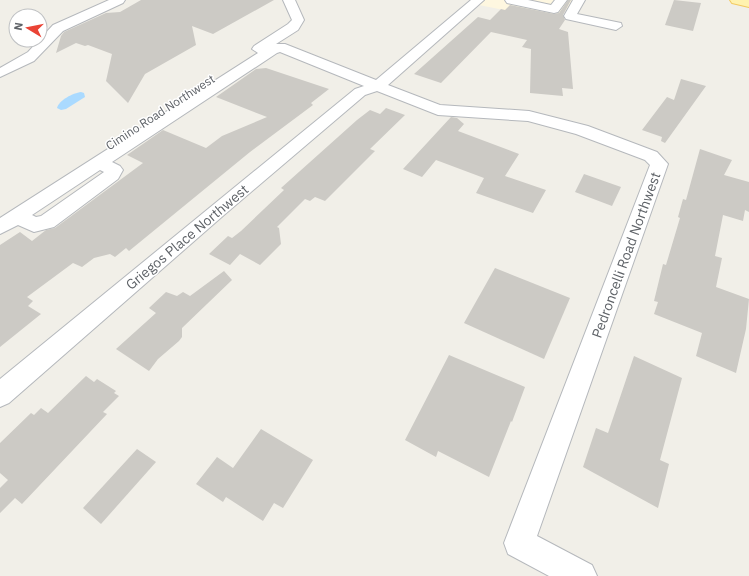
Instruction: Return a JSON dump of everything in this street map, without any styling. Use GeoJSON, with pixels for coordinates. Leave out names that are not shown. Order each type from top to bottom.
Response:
{"type":"FeatureCollection","features":[{"type":"Feature","properties":{"kind":"main road"},"geometry":{"type":"LineString","coordinates":[[736,0],[749,3]]}},
{"type":"Feature","properties":{"kind":"street"},"geometry":{"type":"LineString","coordinates":[[0,73],[29,59],[39,50],[50,33],[58,28],[119,0]]}},
{"type":"Feature","properties":{"kind":"street","name":"Cimino Road Northwest"},"geometry":{"type":"LineString","coordinates":[[8,215],[293,27],[298,20],[288,0]]}},
{"type":"Feature","properties":{"kind":"street"},"geometry":{"type":"LineString","coordinates":[[378,86],[478,0]]}},
{"type":"Feature","properties":{"kind":"street"},"geometry":{"type":"LineString","coordinates":[[511,0],[554,10],[561,0]]}},
{"type":"Feature","properties":{"kind":"street"},"geometry":{"type":"LineString","coordinates":[[579,0],[570,16],[616,26]]}},
{"type":"Feature","properties":{"kind":"street","name":"Pedroncelli Road Northwest"},"geometry":{"type":"LineString","coordinates":[[8,215],[34,225],[46,222],[112,175],[114,170],[100,163],[272,50],[280,47],[438,110],[529,116],[549,120],[582,130],[651,156],[659,164],[519,543],[580,576]]}},
{"type":"Feature","properties":{"kind":"street","name":"Griegos Place Northwest"},"geometry":{"type":"LineString","coordinates":[[0,395],[217,210],[360,92],[378,86]]}},
{"type":"Feature","properties":{"kind":"street"},"geometry":{"type":"LineString","coordinates":[[0,227],[8,215]]}},
{"type":"Feature","properties":{"kind":"shaded area"},"geometry":{"type":"Polygon","coordinates":[[[485,0],[574,0],[557,21],[479,5],[485,0]]]}},
{"type":"Feature","properties":{"kind":"water"},"geometry":{"type":"Polygon","coordinates":[[[81,92],[84,93],[85,97],[66,109],[61,110],[57,108],[60,102],[67,97],[81,92]]]}},
{"type":"Feature","properties":{"kind":"building"},"geometry":{"type":"Polygon","coordinates":[[[141,0],[274,0],[213,34],[192,26],[196,45],[145,74],[128,103],[106,81],[112,54],[88,45],[85,46],[76,43],[56,53],[61,36],[64,32],[106,13],[120,12],[141,0]]]}},
{"type":"Feature","properties":{"kind":"building"},"geometry":{"type":"Polygon","coordinates":[[[568,0],[571,0],[563,15],[565,20],[559,29],[568,32],[573,89],[562,88],[563,96],[530,93],[531,49],[522,47],[527,40],[491,32],[441,83],[414,74],[478,17],[490,20],[501,9],[505,10],[510,5],[554,14],[559,13],[568,0]]]}},
{"type":"Feature","properties":{"kind":"building"},"geometry":{"type":"Polygon","coordinates":[[[674,0],[701,3],[693,31],[665,25],[674,0]]]}},
{"type":"Feature","properties":{"kind":"building"},"geometry":{"type":"Polygon","coordinates":[[[266,68],[329,89],[311,103],[313,105],[250,152],[129,251],[126,248],[115,257],[110,254],[94,258],[82,267],[73,263],[27,297],[33,301],[28,306],[41,314],[0,347],[0,245],[20,232],[32,241],[46,230],[55,228],[143,163],[127,155],[163,130],[206,148],[222,136],[267,117],[216,97],[256,69],[266,68]]]}},
{"type":"Feature","properties":{"kind":"building"},"geometry":{"type":"Polygon","coordinates":[[[681,79],[706,86],[665,143],[661,141],[662,137],[642,130],[667,97],[674,100],[681,79]]]}},
{"type":"Feature","properties":{"kind":"building"},"geometry":{"type":"Polygon","coordinates":[[[386,108],[405,115],[370,149],[375,151],[325,201],[315,197],[310,201],[305,199],[277,227],[279,228],[281,244],[260,265],[240,254],[230,265],[209,254],[228,236],[232,238],[241,231],[284,190],[281,188],[357,120],[370,110],[380,114],[386,108]]]}},
{"type":"Feature","properties":{"kind":"building"},"geometry":{"type":"Polygon","coordinates":[[[451,117],[457,118],[464,124],[458,131],[519,154],[505,176],[546,190],[533,213],[476,193],[484,178],[436,160],[422,177],[403,169],[451,117]]]}},
{"type":"Feature","properties":{"kind":"building"},"geometry":{"type":"Polygon","coordinates":[[[700,149],[732,160],[724,175],[749,182],[749,212],[745,210],[743,221],[723,215],[715,256],[722,258],[716,287],[749,299],[746,329],[736,373],[696,356],[702,333],[654,314],[658,302],[654,301],[663,264],[666,265],[680,218],[678,217],[683,199],[686,200],[700,149]]]}},
{"type":"Feature","properties":{"kind":"building"},"geometry":{"type":"Polygon","coordinates":[[[584,174],[621,187],[612,206],[575,192],[584,174]]]}},
{"type":"Feature","properties":{"kind":"building"},"geometry":{"type":"Polygon","coordinates":[[[495,268],[570,298],[544,359],[464,323],[495,268]]]}},
{"type":"Feature","properties":{"kind":"building"},"geometry":{"type":"Polygon","coordinates":[[[224,271],[232,280],[182,328],[182,337],[179,341],[158,359],[149,371],[116,349],[156,313],[149,308],[166,292],[177,296],[183,292],[190,296],[224,271]]]}},
{"type":"Feature","properties":{"kind":"building"},"geometry":{"type":"Polygon","coordinates":[[[449,355],[525,387],[489,477],[438,451],[436,457],[405,440],[449,355]]]}},
{"type":"Feature","properties":{"kind":"building"},"geometry":{"type":"Polygon","coordinates":[[[634,356],[682,378],[660,460],[669,464],[658,508],[583,467],[596,428],[608,433],[634,356]]]}},
{"type":"Feature","properties":{"kind":"building"},"geometry":{"type":"Polygon","coordinates":[[[86,376],[94,382],[97,379],[116,391],[114,393],[119,396],[103,412],[107,414],[22,504],[15,498],[0,513],[0,488],[8,480],[0,473],[0,443],[31,413],[34,415],[41,408],[48,413],[86,376]]]}},
{"type":"Feature","properties":{"kind":"building"},"geometry":{"type":"Polygon","coordinates":[[[261,429],[313,460],[283,508],[274,503],[263,521],[226,497],[223,502],[196,484],[217,457],[233,468],[261,429]]]}},
{"type":"Feature","properties":{"kind":"building"},"geometry":{"type":"Polygon","coordinates":[[[137,449],[156,462],[101,524],[83,508],[137,449]]]}}]}
